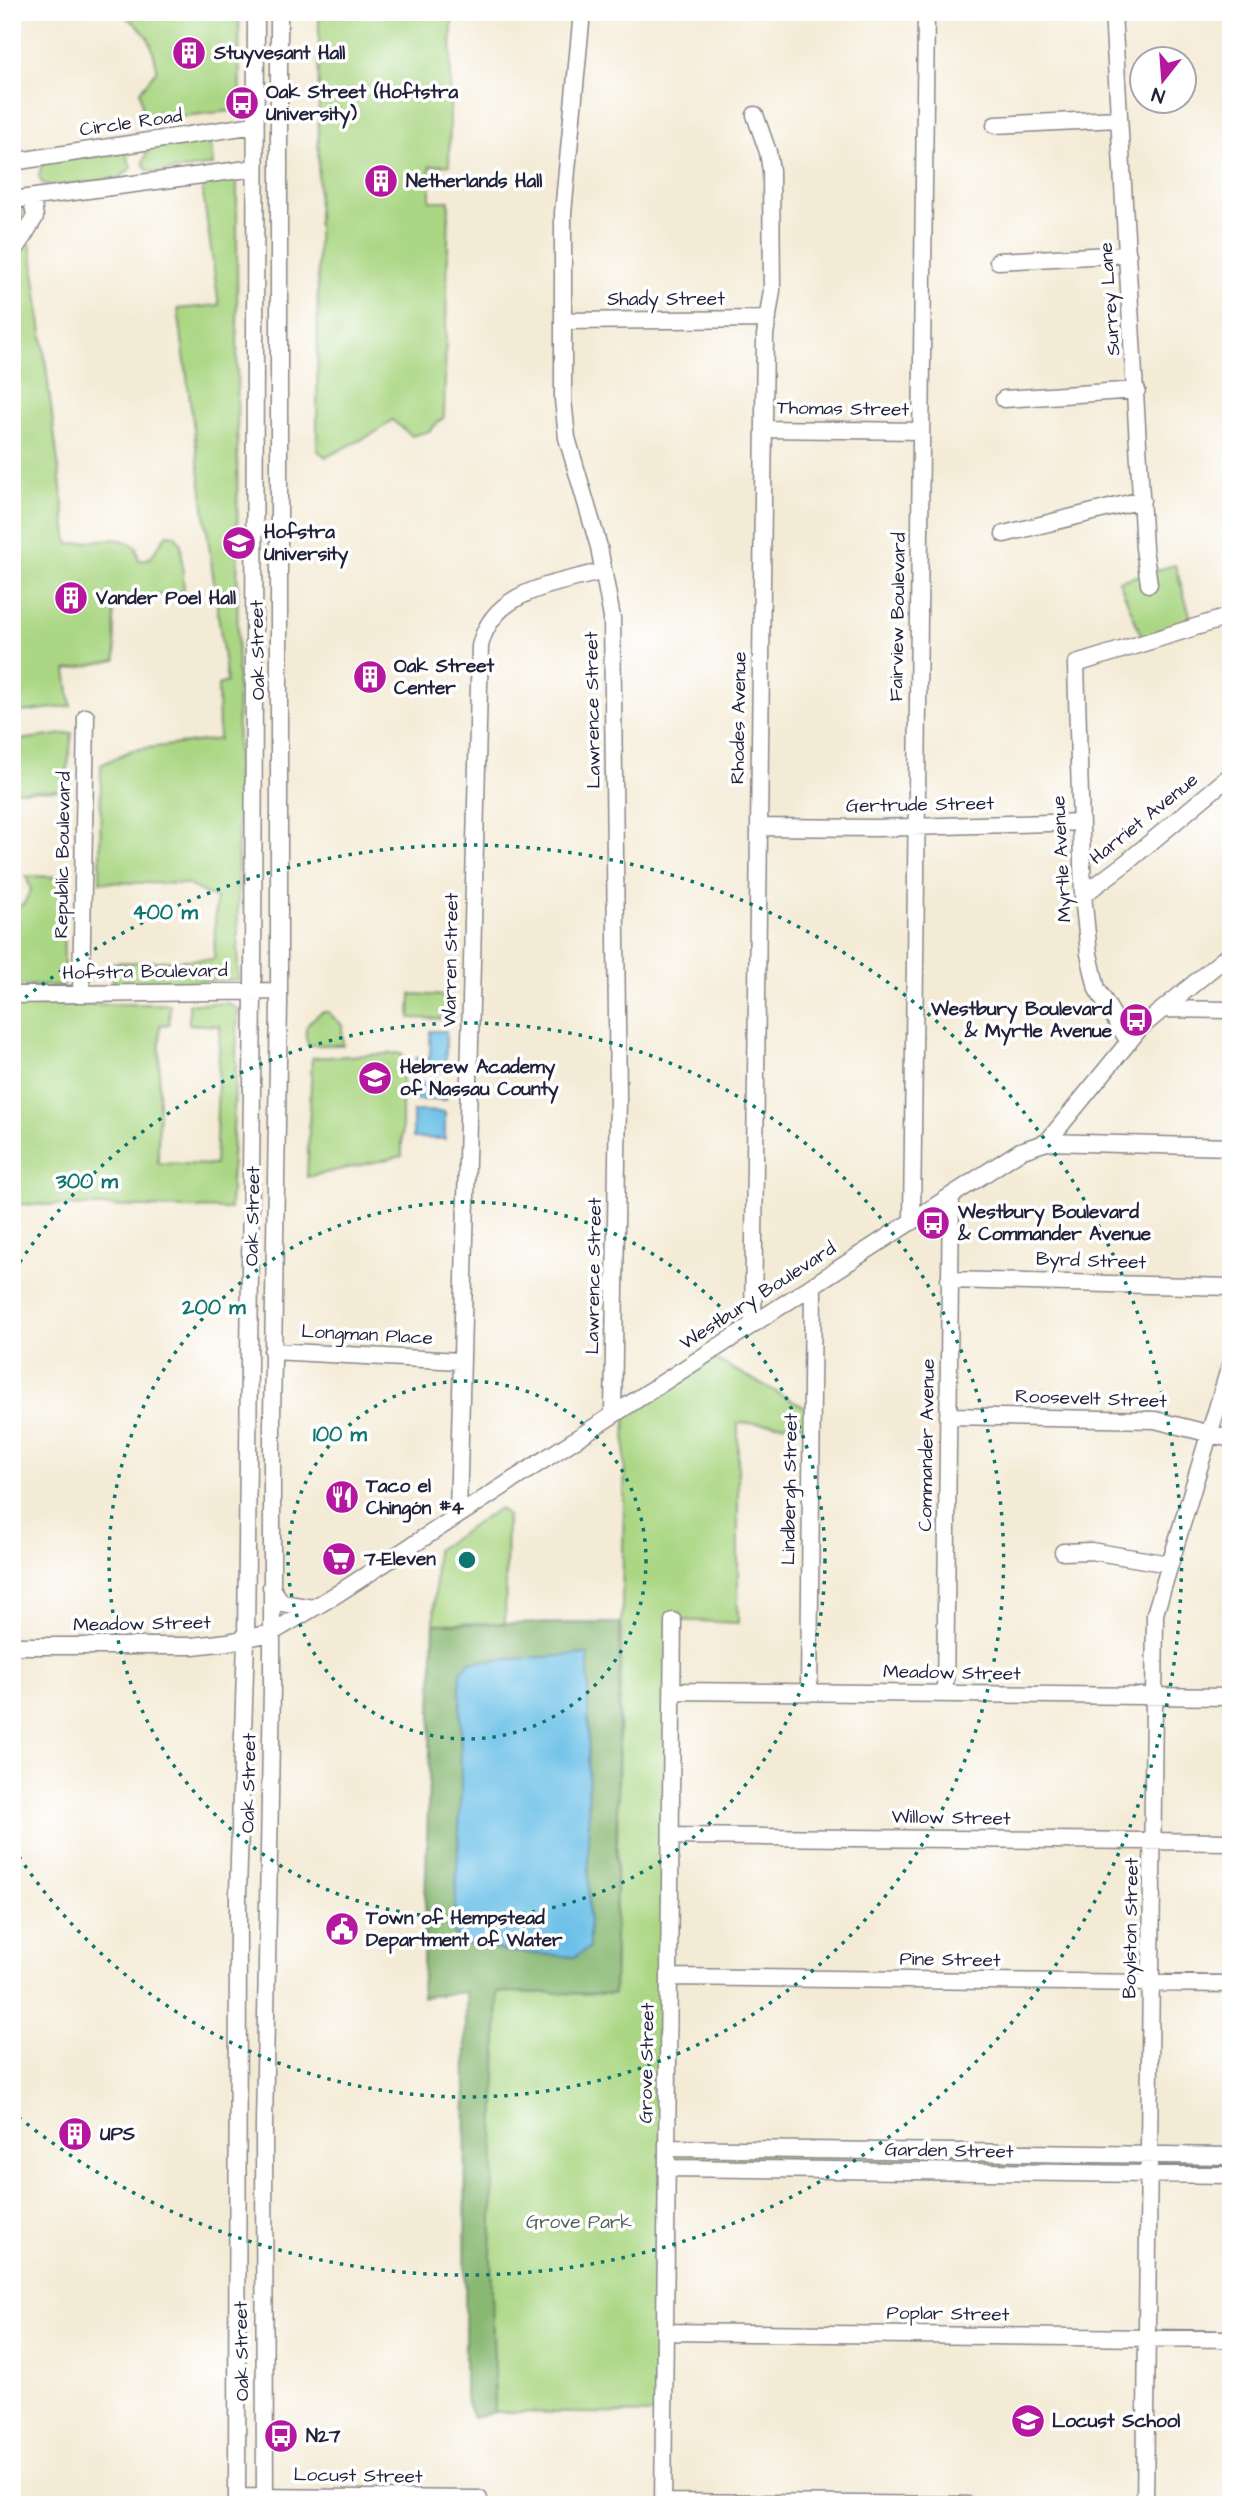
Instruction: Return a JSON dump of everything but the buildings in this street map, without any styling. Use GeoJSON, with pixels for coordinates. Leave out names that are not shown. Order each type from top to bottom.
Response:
{"type":"FeatureCollection","features":[{"type":"Feature","properties":{"kind":"street","name":"Oak Street"},"geometry":{"type":"LineString","coordinates":[[237,2501],[238,1894],[246,1639],[253,992],[256,12]]}},
{"type":"Feature","properties":{"kind":"street","name":"Oak Street"},"geometry":{"type":"LineString","coordinates":[[265,2501],[264,2135],[272,1351],[279,991],[279,12]]}},
{"type":"Feature","properties":{"kind":"street","name":"Lawrence Street"},"geometry":{"type":"LineString","coordinates":[[582,12],[565,181],[563,399],[567,438],[603,571],[612,618],[618,1097],[613,1414]]}},
{"type":"Feature","properties":{"kind":"street","name":"Fairview Boulevard"},"geometry":{"type":"LineString","coordinates":[[912,1222],[926,12]]}},
{"type":"Feature","properties":{"kind":"street","name":"Surrey Lane"},"geometry":{"type":"LineString","coordinates":[[1114,12],[1118,119],[1149,584]]}},
{"type":"Feature","properties":{"kind":"street","name":"Rhodes Avenue"},"geometry":{"type":"LineString","coordinates":[[753,1324],[764,429],[768,319],[772,290],[771,171],[768,152],[755,115]]}},
{"type":"Feature","properties":{"kind":"street"},"geometry":{"type":"LineString","coordinates":[[995,125],[1118,119]]}},
{"type":"Feature","properties":{"kind":"street","name":"Circle Road"},"geometry":{"type":"LineString","coordinates":[[12,162],[256,125]]}},
{"type":"Feature","properties":{"kind":"street"},"geometry":{"type":"LineString","coordinates":[[12,200],[255,169]]}},
{"type":"Feature","properties":{"kind":"street"},"geometry":{"type":"LineString","coordinates":[[12,255],[34,218],[32,198]]}},
{"type":"Feature","properties":{"kind":"street"},"geometry":{"type":"LineString","coordinates":[[998,261],[1128,254]]}},
{"type":"Feature","properties":{"kind":"street","name":"Shady Street"},"geometry":{"type":"LineString","coordinates":[[564,321],[768,319]]}},
{"type":"Feature","properties":{"kind":"street"},"geometry":{"type":"LineString","coordinates":[[1004,399],[1136,390]]}},
{"type":"Feature","properties":{"kind":"street","name":"Thomas Street"},"geometry":{"type":"LineString","coordinates":[[764,429],[921,432]]}},
{"type":"Feature","properties":{"kind":"street"},"geometry":{"type":"LineString","coordinates":[[1004,534],[1142,500]]}},
{"type":"Feature","properties":{"kind":"street","name":"Warren Street"},"geometry":{"type":"LineString","coordinates":[[458,1515],[480,646],[484,629],[503,605],[520,596],[603,571]]}},
{"type":"Feature","properties":{"kind":"street"},"geometry":{"type":"LineString","coordinates":[[255,579],[278,580]]}},
{"type":"Feature","properties":{"kind":"street","name":"Myrtle Avenue"},"geometry":{"type":"LineString","coordinates":[[1129,1042],[1097,989],[1088,954],[1083,895],[1076,664],[1231,616]]}},
{"type":"Feature","properties":{"kind":"street","name":"Republic Boulevard"},"geometry":{"type":"LineString","coordinates":[[81,994],[86,717]]}},
{"type":"Feature","properties":{"kind":"street","name":"Harriet Avenue"},"geometry":{"type":"LineString","coordinates":[[1083,895],[1231,775]]}},
{"type":"Feature","properties":{"kind":"street","name":"Gertrude Street"},"geometry":{"type":"LineString","coordinates":[[759,827],[916,827],[1081,822]]}},
{"type":"Feature","properties":{"kind":"street"},"geometry":{"type":"LineString","coordinates":[[1048,1142],[1129,1042],[1163,1009],[1231,953]]}},
{"type":"Feature","properties":{"kind":"street","name":"Hofstra Boulevard"},"geometry":{"type":"LineString","coordinates":[[12,995],[279,991]]}},
{"type":"Feature","properties":{"kind":"street"},"geometry":{"type":"LineString","coordinates":[[1163,1009],[1231,1010]]}},
{"type":"Feature","properties":{"kind":"street"},"geometry":{"type":"LineString","coordinates":[[1048,1142],[1231,1147]]}},
{"type":"Feature","properties":{"kind":"street","name":"Westbury Boulevard"},"geometry":{"type":"LineString","coordinates":[[271,1633],[1020,1151],[1048,1142]]}},
{"type":"Feature","properties":{"kind":"street","name":"Commander Avenue"},"geometry":{"type":"LineString","coordinates":[[945,1694],[951,1197]]}},
{"type":"Feature","properties":{"kind":"street","name":"Byrd Street"},"geometry":{"type":"LineString","coordinates":[[949,1280],[1231,1287]]}},
{"type":"Feature","properties":{"kind":"street","name":"Lindbergh Street"},"geometry":{"type":"LineString","coordinates":[[809,1693],[813,1286]]}},
{"type":"Feature","properties":{"kind":"street","name":"Longman Place"},"geometry":{"type":"LineString","coordinates":[[272,1351],[460,1361]]}},
{"type":"Feature","properties":{"kind":"street","name":"Boylston Street"},"geometry":{"type":"LineString","coordinates":[[1145,2505],[1155,1614],[1231,1362]]}},
{"type":"Feature","properties":{"kind":"street","name":"Roosevelt Street"},"geometry":{"type":"LineString","coordinates":[[948,1416],[1156,1420],[1231,1439]]}},
{"type":"Feature","properties":{"kind":"street"},"geometry":{"type":"LineString","coordinates":[[1063,1552],[1091,1551],[1168,1564]]}},
{"type":"Feature","properties":{"kind":"street"},"geometry":{"type":"LineString","coordinates":[[271,1587],[282,1603],[313,1608]]}},
{"type":"Feature","properties":{"kind":"street","name":"Grove Street"},"geometry":{"type":"LineString","coordinates":[[663,2503],[673,1621]]}},
{"type":"Feature","properties":{"kind":"street","name":"Meadow Street"},"geometry":{"type":"LineString","coordinates":[[12,1646],[193,1646],[271,1633]]}},
{"type":"Feature","properties":{"kind":"street","name":"Meadow Street"},"geometry":{"type":"LineString","coordinates":[[673,1691],[1231,1697]]}},
{"type":"Feature","properties":{"kind":"street","name":"Willow Street"},"geometry":{"type":"LineString","coordinates":[[671,1836],[1231,1842]]}},
{"type":"Feature","properties":{"kind":"street"},"geometry":{"type":"LineString","coordinates":[[238,1894],[268,1893]]}},
{"type":"Feature","properties":{"kind":"street","name":"Pine Street"},"geometry":{"type":"LineString","coordinates":[[669,1977],[1231,1984]]}},
{"type":"Feature","properties":{"kind":"street"},"geometry":{"type":"LineString","coordinates":[[238,2137],[264,2135]]}},
{"type":"Feature","properties":{"kind":"street","name":"Garden Street"},"geometry":{"type":"LineString","coordinates":[[667,2148],[1231,2156]]}},
{"type":"Feature","properties":{"kind":"street"},"geometry":{"type":"LineString","coordinates":[[994,2153],[995,2172]]}},
{"type":"Feature","properties":{"kind":"street","name":"Garden Street"},"geometry":{"type":"LineString","coordinates":[[667,2168],[1231,2175]]}},
{"type":"Feature","properties":{"kind":"street","name":"Poplar Street"},"geometry":{"type":"LineString","coordinates":[[665,2332],[1231,2339]]}},
{"type":"Feature","properties":{"kind":"street","name":"Locust Street"},"geometry":{"type":"LineString","coordinates":[[237,2501],[479,2499]]}},
{"type":"Feature","properties":{"kind":"street"},"geometry":{"type":"LineString","coordinates":[[663,2503],[968,2505]]}},
{"type":"Feature","properties":{"kind":"green space"},"geometry":{"type":"Polygon","coordinates":[[[126,12],[239,12],[240,110],[144,120],[140,91],[157,70],[149,40],[127,18],[126,12]]]}},
{"type":"Feature","properties":{"kind":"green space"},"geometry":{"type":"Polygon","coordinates":[[[319,12],[452,12],[449,165],[430,166],[430,201],[449,201],[444,417],[429,431],[412,436],[392,420],[373,434],[326,457],[317,450],[319,12]]]}},
{"type":"Feature","properties":{"kind":"green space"},"geometry":{"type":"Polygon","coordinates":[[[210,137],[213,165],[156,173],[147,170],[143,163],[149,147],[210,137]]]}},
{"type":"Feature","properties":{"kind":"green space"},"geometry":{"type":"Polygon","coordinates":[[[126,152],[131,168],[120,178],[51,187],[42,183],[39,176],[43,161],[126,152]]]}},
{"type":"Feature","properties":{"kind":"green space"},"geometry":{"type":"Polygon","coordinates":[[[237,176],[238,980],[113,984],[112,963],[214,959],[216,899],[187,884],[100,882],[101,765],[132,750],[219,739],[218,685],[227,682],[178,309],[219,305],[201,180],[237,176]]]}},
{"type":"Feature","properties":{"kind":"green space"},"geometry":{"type":"Polygon","coordinates":[[[12,205],[22,210],[32,253],[68,544],[121,540],[136,547],[139,561],[150,558],[167,534],[175,535],[181,544],[184,591],[113,602],[116,660],[66,670],[71,706],[12,713],[12,205]]]}},
{"type":"Feature","properties":{"kind":"green space"},"geometry":{"type":"Polygon","coordinates":[[[1175,565],[1193,625],[1143,640],[1119,581],[1175,565]]]}},
{"type":"Feature","properties":{"kind":"green space"},"geometry":{"type":"Polygon","coordinates":[[[72,733],[65,790],[12,791],[12,741],[72,733]]]}},
{"type":"Feature","properties":{"kind":"green space"},"geometry":{"type":"Polygon","coordinates":[[[26,876],[63,877],[64,986],[12,985],[12,905],[23,905],[31,890],[26,876]]]}},
{"type":"Feature","properties":{"kind":"green space"},"geometry":{"type":"Polygon","coordinates":[[[411,994],[450,996],[450,1019],[410,1018],[411,994]]]}},
{"type":"Feature","properties":{"kind":"green space"},"geometry":{"type":"Polygon","coordinates":[[[227,1003],[238,1009],[230,1209],[12,1204],[12,1005],[170,1004],[169,1024],[160,1025],[158,1163],[215,1165],[220,1026],[189,1024],[189,1004],[227,1003]]]}},
{"type":"Feature","properties":{"kind":"green space"},"geometry":{"type":"Polygon","coordinates":[[[322,1012],[328,1012],[342,1025],[343,1045],[308,1045],[307,1026],[322,1012]]]}},
{"type":"Feature","properties":{"kind":"green space"},"geometry":{"type":"Polygon","coordinates":[[[402,1053],[402,1156],[307,1177],[312,1058],[402,1053]]]}},
{"type":"Feature","properties":{"kind":"green space","name":"Grove Park"},"geometry":{"type":"Polygon","coordinates":[[[707,1355],[812,1411],[812,1425],[738,1423],[738,1623],[674,1620],[663,2414],[495,2412],[491,2256],[498,1992],[614,1994],[626,1406],[707,1355]]]}},
{"type":"Feature","properties":{"kind":"green space"},"geometry":{"type":"Polygon","coordinates":[[[500,1508],[507,1515],[505,1623],[434,1624],[436,1550],[500,1508]]]}},
{"type":"Feature","properties":{"kind":"green space"},"geometry":{"type":"Polygon","coordinates":[[[620,1623],[614,1994],[498,1992],[491,2256],[495,2412],[473,2418],[465,2398],[466,1992],[422,1997],[434,1624],[620,1623]],[[588,1654],[470,1662],[460,1673],[467,1943],[511,1952],[575,1957],[588,1654]]]}},
{"type":"Feature","properties":{"kind":"green space"},"geometry":{"type":"Polygon","coordinates":[[[669,2150],[1231,2157],[1231,2173],[669,2167],[669,2150]]]}},
{"type":"Feature","properties":{"kind":"water"},"geometry":{"type":"Polygon","coordinates":[[[430,1031],[446,1031],[446,1071],[416,1071],[416,1058],[430,1058],[430,1031]]]}},
{"type":"Feature","properties":{"kind":"water"},"geometry":{"type":"Polygon","coordinates":[[[408,1083],[446,1084],[446,1100],[408,1099],[408,1083]]]}},
{"type":"Feature","properties":{"kind":"water"},"geometry":{"type":"Polygon","coordinates":[[[413,1111],[445,1112],[445,1139],[413,1138],[413,1111]]]}},
{"type":"Feature","properties":{"kind":"water"},"geometry":{"type":"Polygon","coordinates":[[[588,1654],[589,1948],[575,1957],[511,1952],[467,1943],[454,1934],[461,1789],[460,1673],[470,1662],[588,1654]]]}},
{"type":"Feature","properties":{"kind":"place","name":"Stuyvesant Hall"},"geometry":{"type":"Point","coordinates":[189,53]}},
{"type":"Feature","properties":{"kind":"place","name":"Oak Street (Hoftstra University)"},"geometry":{"type":"Point","coordinates":[242,103]}},
{"type":"Feature","properties":{"kind":"place","name":"Netherlands Hall"},"geometry":{"type":"Point","coordinates":[381,181]}},
{"type":"Feature","properties":{"kind":"place","name":"Hofstra University"},"geometry":{"type":"Point","coordinates":[239,543]}},
{"type":"Feature","properties":{"kind":"place","name":"Vander Poel Hall"},"geometry":{"type":"Point","coordinates":[71,598]}},
{"type":"Feature","properties":{"kind":"place","name":"Oak Street Center"},"geometry":{"type":"Point","coordinates":[370,677]}},
{"type":"Feature","properties":{"kind":"place","name":"Westbury Boulevard & Myrtle Avenue"},"geometry":{"type":"Point","coordinates":[1136,1020]}},
{"type":"Feature","properties":{"kind":"place","name":"Hebrew Academy of Nassau County"},"geometry":{"type":"Point","coordinates":[375,1078]}},
{"type":"Feature","properties":{"kind":"place","name":"Westbury Boulevard & Commander Avenue"},"geometry":{"type":"Point","coordinates":[933,1223]}},
{"type":"Feature","properties":{"kind":"place","name":"Taco el Chingón #4"},"geometry":{"type":"Point","coordinates":[342,1497]}},
{"type":"Feature","properties":{"kind":"place","name":"7-Eleven"},"geometry":{"type":"Point","coordinates":[339,1559]}},
{"type":"Feature","properties":{"kind":"place","name":"Town of Hempstead Department of Water"},"geometry":{"type":"Point","coordinates":[342,1929]}},
{"type":"Feature","properties":{"kind":"place","name":"UPS"},"geometry":{"type":"Point","coordinates":[75,2134]}},
{"type":"Feature","properties":{"kind":"place","name":"Locust School"},"geometry":{"type":"Point","coordinates":[1028,2421]}},
{"type":"Feature","properties":{"kind":"place","name":"N27"},"geometry":{"type":"Point","coordinates":[281,2436]}}]}
